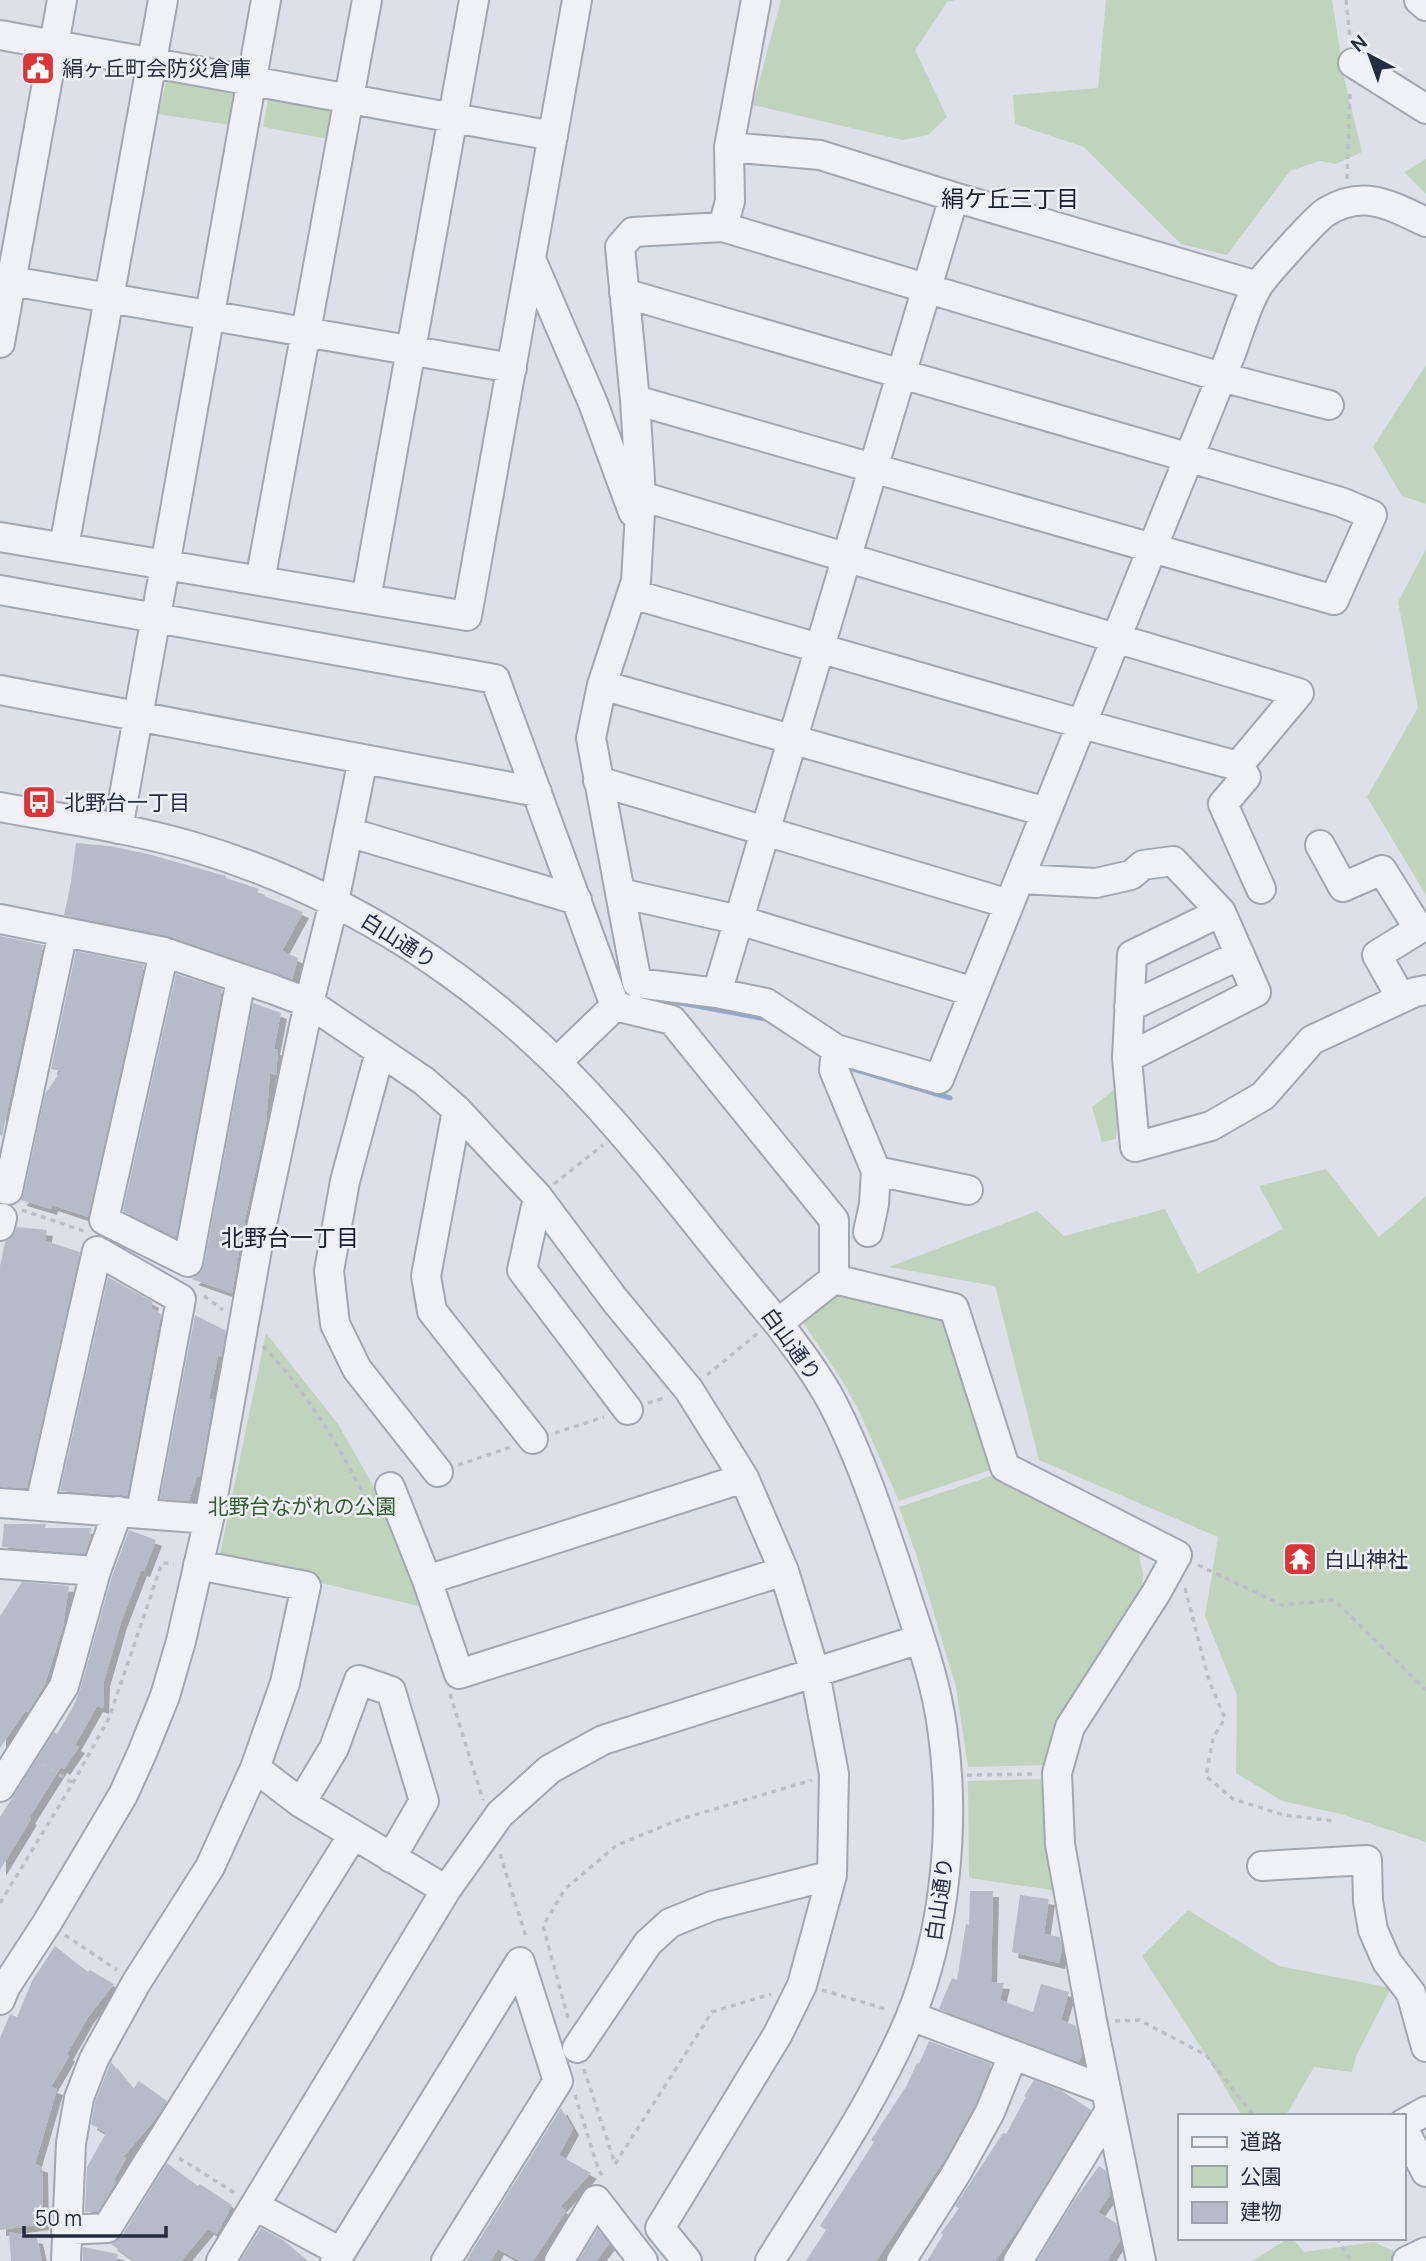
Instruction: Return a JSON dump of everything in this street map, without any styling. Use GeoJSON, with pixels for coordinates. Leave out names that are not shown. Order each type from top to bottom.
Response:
{"type":"FeatureCollection","features":[{"type":"Feature","properties":{"kind":"street"},"geometry":{"type":"LineString","coordinates":[[0,343],[6,280],[62,0]]}},
{"type":"Feature","properties":{"kind":"street"},"geometry":{"type":"LineString","coordinates":[[64,547],[163,0]]}},
{"type":"Feature","properties":{"kind":"street"},"geometry":{"type":"LineString","coordinates":[[118,829],[266,0]]}},
{"type":"Feature","properties":{"kind":"street"},"geometry":{"type":"LineString","coordinates":[[260,581],[367,0]]}},
{"type":"Feature","properties":{"kind":"street"},"geometry":{"type":"LineString","coordinates":[[366,599],[474,0]]}},
{"type":"Feature","properties":{"kind":"street"},"geometry":{"type":"LineString","coordinates":[[0,537],[467,616],[577,0]]}},
{"type":"Feature","properties":{"kind":"street"},"geometry":{"type":"LineString","coordinates":[[723,227],[730,201],[729,147],[756,0]]}},
{"type":"Feature","properties":{"kind":"street"},"geometry":{"type":"LineString","coordinates":[[1419,0],[1426,6]]}},
{"type":"Feature","properties":{"kind":"street"},"geometry":{"type":"LineString","coordinates":[[0,34],[553,136]]}},
{"type":"Feature","properties":{"kind":"street"},"geometry":{"type":"LineString","coordinates":[[1353,63],[1426,109]]}},
{"type":"Feature","properties":{"kind":"street"},"geometry":{"type":"LineString","coordinates":[[729,147],[820,155],[1258,286]]}},
{"type":"Feature","properties":{"kind":"street"},"geometry":{"type":"LineString","coordinates":[[717,993],[954,197]]}},
{"type":"Feature","properties":{"kind":"street"},"geometry":{"type":"LineString","coordinates":[[1329,405],[1221,377],[723,227],[632,232],[620,247],[641,496],[636,581],[602,685],[591,738],[637,984],[717,993],[766,1003],[836,1049],[939,1079],[1152,548],[1189,458],[1221,377],[1258,286],[1324,213],[1347,202],[1363,199],[1392,206],[1426,222]]}},
{"type":"Feature","properties":{"kind":"street"},"geometry":{"type":"LineString","coordinates":[[531,258],[593,403],[638,528]]}},
{"type":"Feature","properties":{"kind":"street"},"geometry":{"type":"LineString","coordinates":[[6,280],[512,368]]}},
{"type":"Feature","properties":{"kind":"street"},"geometry":{"type":"LineString","coordinates":[[624,293],[1341,502],[1372,515],[1334,600],[635,400]]}},
{"type":"Feature","properties":{"kind":"street"},"geometry":{"type":"LineString","coordinates":[[641,496],[1299,693],[1238,766]]}},
{"type":"Feature","properties":{"kind":"street"},"geometry":{"type":"LineString","coordinates":[[0,590],[495,679],[615,1006]]}},
{"type":"Feature","properties":{"kind":"street"},"geometry":{"type":"LineString","coordinates":[[632,594],[1082,724],[1238,766],[1246,777],[1223,804],[1261,889]]}},
{"type":"Feature","properties":{"kind":"street"},"geometry":{"type":"LineString","coordinates":[[602,685],[1046,812]]}},
{"type":"Feature","properties":{"kind":"street"},"geometry":{"type":"LineString","coordinates":[[0,690],[537,792]]}},
{"type":"Feature","properties":{"kind":"street"},"geometry":{"type":"LineString","coordinates":[[0,2000],[123,1795],[165,1696],[181,1641],[209,1519],[259,1238],[363,759]]}},
{"type":"Feature","properties":{"kind":"street"},"geometry":{"type":"LineString","coordinates":[[598,781],[765,831],[1014,892],[1096,883],[1131,875],[1143,865],[1173,861],[1221,912],[1256,992],[1127,1058]]}},
{"type":"Feature","properties":{"kind":"street","name":"白山通り"},"geometry":{"type":"LineString","coordinates":[[0,807],[118,829],[190,846],[247,864],[334,901],[406,942],[446,969],[524,1031],[557,1062],[621,1131],[777,1321],[831,1399],[858,1458],[887,1537],[937,1697],[948,1776],[944,1872],[939,1916],[929,1962],[911,2016],[870,2099],[770,2261]]}},
{"type":"Feature","properties":{"kind":"street"},"geometry":{"type":"LineString","coordinates":[[348,832],[577,900]]}},
{"type":"Feature","properties":{"kind":"street"},"geometry":{"type":"LineString","coordinates":[[1221,912],[1132,954],[1127,1058],[1135,1147],[1211,1126],[1263,1096],[1312,1040],[1414,994],[1377,955],[1419,929],[1382,870],[1343,887],[1320,845]]}},
{"type":"Feature","properties":{"kind":"street"},"geometry":{"type":"LineString","coordinates":[[620,893],[739,920],[974,992]]}},
{"type":"Feature","properties":{"kind":"street"},"geometry":{"type":"LineString","coordinates":[[0,919],[164,952],[309,1003],[424,1081],[457,1110],[538,1197],[614,1299],[689,1390],[744,1478],[783,1571],[815,1673],[834,1774],[832,1875],[802,1985],[778,2034],[660,2228],[687,2261]]}},
{"type":"Feature","properties":{"kind":"street"},"geometry":{"type":"LineString","coordinates":[[0,1188],[8,1190],[63,932]]}},
{"type":"Feature","properties":{"kind":"street"},"geometry":{"type":"LineString","coordinates":[[164,952],[104,1220],[188,1262],[240,979]]}},
{"type":"Feature","properties":{"kind":"street"},"geometry":{"type":"LineString","coordinates":[[1129,1007],[1240,954]]}},
{"type":"Feature","properties":{"kind":"street"},"geometry":{"type":"LineString","coordinates":[[557,1062],[615,1006]]}},
{"type":"Feature","properties":{"kind":"street"},"geometry":{"type":"LineString","coordinates":[[615,1006],[672,1020],[834,1220],[834,1279]]}},
{"type":"Feature","properties":{"kind":"street"},"geometry":{"type":"LineString","coordinates":[[836,1049],[834,1070],[876,1171],[874,1204],[868,1232]]}},
{"type":"Feature","properties":{"kind":"street"},"geometry":{"type":"LineString","coordinates":[[380,1052],[345,1181],[329,1270],[335,1324],[357,1369],[438,1472]]}},
{"type":"Feature","properties":{"kind":"street"},"geometry":{"type":"LineString","coordinates":[[457,1110],[426,1276],[432,1311],[533,1439]]}},
{"type":"Feature","properties":{"kind":"street"},"geometry":{"type":"LineString","coordinates":[[876,1171],[968,1190]]}},
{"type":"Feature","properties":{"kind":"street"},"geometry":{"type":"LineString","coordinates":[[538,1197],[522,1270],[628,1410]]}},
{"type":"Feature","properties":{"kind":"street"},"geometry":{"type":"LineString","coordinates":[[0,1218],[0,1226]]}},
{"type":"Feature","properties":{"kind":"street"},"geometry":{"type":"LineString","coordinates":[[0,1787],[64,1686],[96,1571],[129,1511],[181,1299],[97,1251],[40,1505]]}},
{"type":"Feature","properties":{"kind":"street"},"geometry":{"type":"LineString","coordinates":[[777,1321],[834,1279],[954,1308],[1004,1467],[1174,1560],[1156,1593],[1070,1727],[1058,1773],[1060,1844],[1140,2260]]}},
{"type":"Feature","properties":{"kind":"street"},"geometry":{"type":"LineString","coordinates":[[427,1580],[744,1478]]}},
{"type":"Feature","properties":{"kind":"street"},"geometry":{"type":"LineString","coordinates":[[390,1487],[427,1580],[459,1674],[783,1571]]}},
{"type":"Feature","properties":{"kind":"street"},"geometry":{"type":"LineString","coordinates":[[0,1503],[209,1519]]}},
{"type":"Feature","properties":{"kind":"street"},"geometry":{"type":"LineString","coordinates":[[66,2261],[71,2143],[79,2098],[94,2059],[136,1983],[210,1867],[255,1768],[285,1683],[306,1586],[198,1564]]}},
{"type":"Feature","properties":{"kind":"street"},"geometry":{"type":"LineString","coordinates":[[4,1571],[96,1571]]}},
{"type":"Feature","properties":{"kind":"street"},"geometry":{"type":"LineString","coordinates":[[221,2261],[446,1890],[500,1814],[550,1769],[603,1740],[920,1639]]}},
{"type":"Feature","properties":{"kind":"street"},"geometry":{"type":"LineString","coordinates":[[302,1803],[334,1748],[359,1680],[391,1691],[424,1801],[391,1857]]}},
{"type":"Feature","properties":{"kind":"street"},"geometry":{"type":"LineString","coordinates":[[255,1768],[302,1803],[446,1890]]}},
{"type":"Feature","properties":{"kind":"street"},"geometry":{"type":"LineString","coordinates":[[66,2230],[107,2228],[353,1835]]}},
{"type":"Feature","properties":{"kind":"street"},"geometry":{"type":"LineString","coordinates":[[1262,1866],[1367,1860],[1368,1900],[1373,1930],[1387,1962],[1411,1993],[1426,2048]]}},
{"type":"Feature","properties":{"kind":"street"},"geometry":{"type":"LineString","coordinates":[[577,2048],[648,1943],[670,1923],[712,1906],[832,1875]]}},
{"type":"Feature","properties":{"kind":"street"},"geometry":{"type":"LineString","coordinates":[[255,2206],[338,2256],[520,1962],[558,2081],[446,2261]]}},
{"type":"Feature","properties":{"kind":"street"},"geometry":{"type":"LineString","coordinates":[[911,2016],[1013,2055],[1108,2100]]}},
{"type":"Feature","properties":{"kind":"street"},"geometry":{"type":"LineString","coordinates":[[901,2261],[957,2172],[990,2112],[1013,2055]]}},
{"type":"Feature","properties":{"kind":"street"},"geometry":{"type":"LineString","coordinates":[[1018,2261],[1108,2100]]}},
{"type":"Feature","properties":{"kind":"street"},"geometry":{"type":"LineString","coordinates":[[1405,2125],[1426,2111]]}},
{"type":"Feature","properties":{"kind":"street"},"geometry":{"type":"LineString","coordinates":[[1405,2130],[1426,2172]]}},
{"type":"Feature","properties":{"kind":"street"},"geometry":{"type":"LineString","coordinates":[[559,2261],[596,2200],[643,2261]]}},
{"type":"Feature","properties":{"kind":"street"},"geometry":{"type":"LineString","coordinates":[[1407,2261],[1426,2252]]}},
{"type":"Feature","properties":{"kind":"path"},"geometry":{"type":"LineString","coordinates":[[1346,0],[1353,63],[1347,202]]}},
{"type":"Feature","properties":{"kind":"path"},"geometry":{"type":"LineString","coordinates":[[538,1197],[621,1131]]}},
{"type":"Feature","properties":{"kind":"path"},"geometry":{"type":"LineString","coordinates":[[438,1472],[689,1390],[777,1321]]}},
{"type":"Feature","properties":{"kind":"path"},"geometry":{"type":"LineString","coordinates":[[1174,1560],[1282,1605],[1334,1600],[1426,1690]]}},
{"type":"Feature","properties":{"kind":"path"},"geometry":{"type":"LineString","coordinates":[[1174,1560],[1181,1575],[1209,1681],[1225,1718],[1213,1738],[1206,1776],[1233,1799],[1284,1815],[1334,1821]]}},
{"type":"Feature","properties":{"kind":"path"},"geometry":{"type":"LineString","coordinates":[[0,1903],[109,1718],[162,1563],[198,1564]]}},
{"type":"Feature","properties":{"kind":"path"},"geometry":{"type":"LineString","coordinates":[[22,1752],[73,1783]]}},
{"type":"Feature","properties":{"kind":"path"},"geometry":{"type":"LineString","coordinates":[[948,1776],[1058,1773]]}},
{"type":"Feature","properties":{"kind":"path"},"geometry":{"type":"LineString","coordinates":[[834,1774],[681,1819],[617,1845],[565,1889],[543,1926],[577,2048],[615,2164],[712,2012],[802,1985],[911,2016]]}},
{"type":"Feature","properties":{"kind":"path"},"geometry":{"type":"LineString","coordinates":[[47,1923],[136,1983]]}},
{"type":"Feature","properties":{"kind":"path"},"geometry":{"type":"LineString","coordinates":[[1092,2021],[1139,2020],[1206,2055],[1252,2114]]}},
{"type":"Feature","properties":{"kind":"path"},"geometry":{"type":"LineString","coordinates":[[160,2146],[255,2206]]}},
{"type":"Feature","properties":{"kind":"path"},"geometry":{"type":"LineString","coordinates":[[1338,2240],[1351,2261]]}},
{"type":"Feature","properties":{"kind":"green space"},"geometry":{"type":"Polygon","coordinates":[[[781,0],[955,0],[947,2],[915,50],[947,117],[928,135],[902,140],[753,105],[781,0]]]}},
{"type":"Feature","properties":{"kind":"green space"},"geometry":{"type":"Polygon","coordinates":[[[1106,0],[1332,0],[1344,77],[1362,152],[1336,164],[1320,161],[1290,171],[1227,255],[1181,244],[1084,147],[1015,124],[1013,95],[1098,88],[1106,0]]]}},
{"type":"Feature","properties":{"kind":"green space"},"geometry":{"type":"Polygon","coordinates":[[[167,79],[229,87],[237,99],[230,125],[158,114],[167,79]]]}},
{"type":"Feature","properties":{"kind":"green space"},"geometry":{"type":"Polygon","coordinates":[[[268,100],[338,113],[333,140],[263,127],[268,100]]]}},
{"type":"Feature","properties":{"kind":"green space"},"geometry":{"type":"Polygon","coordinates":[[[1426,159],[1426,194],[1404,172],[1426,159]]]}},
{"type":"Feature","properties":{"kind":"green space"},"geometry":{"type":"Polygon","coordinates":[[[1426,365],[1426,504],[1402,496],[1373,447],[1426,365]]]}},
{"type":"Feature","properties":{"kind":"green space"},"geometry":{"type":"Polygon","coordinates":[[[1426,549],[1426,895],[1367,797],[1418,708],[1398,602],[1426,549]]]}},
{"type":"Feature","properties":{"kind":"green space"},"geometry":{"type":"Polygon","coordinates":[[[1120,1085],[1116,1139],[1102,1142],[1092,1107],[1120,1085]]]}},
{"type":"Feature","properties":{"kind":"green space"},"geometry":{"type":"Polygon","coordinates":[[[1326,1169],[1379,1237],[1426,1196],[1426,1842],[1341,1814],[1282,1801],[1236,1773],[1237,1695],[1205,1616],[1218,1537],[1039,1460],[995,1286],[889,1267],[1037,1211],[1064,1236],[1165,1209],[1198,1273],[1283,1229],[1259,1186],[1326,1169]]]}},
{"type":"Feature","properties":{"kind":"green space"},"geometry":{"type":"Polygon","coordinates":[[[834,1286],[948,1314],[993,1469],[899,1501],[859,1411],[800,1318],[834,1286]]]}},
{"type":"Feature","properties":{"kind":"green space","name":"北野台ながれの公園"},"geometry":{"type":"Polygon","coordinates":[[[266,1333],[338,1424],[398,1529],[423,1607],[219,1559],[266,1333]]]}},
{"type":"Feature","properties":{"kind":"green space"},"geometry":{"type":"Polygon","coordinates":[[[991,1476],[1108,1526],[1138,1549],[1143,1574],[1141,1602],[1051,1765],[968,1767],[956,1687],[899,1507],[991,1476]]]}},
{"type":"Feature","properties":{"kind":"green space"},"geometry":{"type":"Polygon","coordinates":[[[1051,1779],[1058,1891],[969,1878],[968,1781],[1051,1779]]]}},
{"type":"Feature","properties":{"kind":"green space"},"geometry":{"type":"Polygon","coordinates":[[[1188,1910],[1279,1966],[1391,1988],[1356,2056],[1352,2072],[1314,2067],[1288,2112],[1241,2114],[1142,1956],[1188,1910]]]}},
{"type":"Feature","properties":{"kind":"green space"},"geometry":{"type":"Polygon","coordinates":[[[1286,2240],[1294,2240],[1304,2252],[1374,2242],[1415,2261],[1252,2261],[1286,2240]]]}},
{"type":"Feature","properties":{"kind":"building"},"geometry":{"type":"Polygon","coordinates":[[[76,843],[148,854],[226,876],[259,889],[257,893],[303,912],[282,951],[298,958],[292,979],[169,936],[64,915],[76,843]]]}},
{"type":"Feature","properties":{"kind":"building"},"geometry":{"type":"Polygon","coordinates":[[[0,936],[43,945],[2,1136],[0,1135],[0,936]]]}},
{"type":"Feature","properties":{"kind":"building"},"geometry":{"type":"Polygon","coordinates":[[[76,951],[144,965],[88,1217],[52,1205],[51,1209],[21,1200],[45,1094],[61,1071],[51,1069],[76,951]]]}},
{"type":"Feature","properties":{"kind":"building"},"geometry":{"type":"Polygon","coordinates":[[[176,974],[222,989],[176,1237],[123,1211],[176,974]]]}},
{"type":"Feature","properties":{"kind":"building"},"geometry":{"type":"Polygon","coordinates":[[[253,1003],[281,1013],[274,1049],[278,1050],[276,1075],[270,1073],[266,1123],[232,1293],[192,1279],[201,1272],[204,1265],[253,1003]]]}},
{"type":"Feature","properties":{"kind":"building"},"geometry":{"type":"Polygon","coordinates":[[[17,1227],[47,1230],[45,1241],[80,1252],[27,1488],[0,1487],[0,1266],[5,1242],[12,1237],[17,1227]]]}},
{"type":"Feature","properties":{"kind":"building"},"geometry":{"type":"Polygon","coordinates":[[[108,1277],[153,1302],[151,1308],[161,1314],[127,1496],[60,1491],[108,1277]]]}},
{"type":"Feature","properties":{"kind":"building"},"geometry":{"type":"Polygon","coordinates":[[[195,1315],[226,1331],[209,1399],[213,1400],[200,1477],[197,1476],[189,1501],[160,1499],[195,1315]]]}},
{"type":"Feature","properties":{"kind":"building"},"geometry":{"type":"Polygon","coordinates":[[[4,1524],[46,1524],[45,1528],[91,1528],[90,1538],[85,1554],[2,1547],[4,1524]]]}},
{"type":"Feature","properties":{"kind":"building"},"geometry":{"type":"Polygon","coordinates":[[[129,1530],[156,1540],[121,1622],[104,1681],[103,1708],[97,1706],[75,1745],[79,1747],[64,1769],[61,1767],[0,1870],[0,1817],[73,1707],[112,1576],[129,1530]]]}},
{"type":"Feature","properties":{"kind":"building"},"geometry":{"type":"Polygon","coordinates":[[[22,1582],[69,1586],[63,1626],[45,1684],[28,1712],[25,1711],[0,1748],[0,1616],[22,1582]]]}},
{"type":"Feature","properties":{"kind":"building"},"geometry":{"type":"Polygon","coordinates":[[[970,1891],[993,1891],[991,1982],[1004,1983],[1000,2000],[1033,2012],[1041,1984],[1069,1992],[1061,2020],[1076,2026],[1082,2054],[1079,2062],[939,2009],[952,1978],[957,1980],[966,1924],[969,1925],[970,1891]]]}},
{"type":"Feature","properties":{"kind":"building"},"geometry":{"type":"Polygon","coordinates":[[[1020,1895],[1049,1899],[1044,1934],[1060,1937],[1062,1949],[1059,1963],[1012,1952],[1020,1895]]]}},
{"type":"Feature","properties":{"kind":"building"},"geometry":{"type":"Polygon","coordinates":[[[55,1946],[88,1972],[90,1970],[114,1984],[88,2017],[51,2087],[57,2089],[35,2164],[42,2167],[43,2224],[0,2230],[0,2038],[10,2014],[17,2017],[32,1981],[55,1946]]]}},
{"type":"Feature","properties":{"kind":"building"},"geometry":{"type":"Polygon","coordinates":[[[929,2041],[991,2064],[975,2105],[947,2156],[876,2261],[806,2261],[826,2230],[820,2226],[874,2142],[871,2140],[907,2085],[929,2041]]]}},
{"type":"Feature","properties":{"kind":"building"},"geometry":{"type":"Polygon","coordinates":[[[111,2062],[133,2089],[139,2081],[167,2101],[123,2157],[126,2158],[114,2180],[116,2182],[98,2212],[85,2212],[87,2167],[106,2133],[91,2124],[95,2102],[111,2062]]]}},
{"type":"Feature","properties":{"kind":"building"},"geometry":{"type":"Polygon","coordinates":[[[1034,2080],[1062,2091],[1091,2110],[1020,2226],[995,2261],[927,2261],[943,2235],[941,2233],[959,2208],[955,2206],[1003,2133],[1006,2134],[1034,2080]]]}},
{"type":"Feature","properties":{"kind":"building"},"geometry":{"type":"Polygon","coordinates":[[[561,2108],[573,2129],[559,2155],[591,2173],[560,2207],[566,2211],[533,2261],[520,2261],[498,2249],[491,2261],[466,2261],[561,2108]]]}},
{"type":"Feature","properties":{"kind":"building"},"geometry":{"type":"Polygon","coordinates":[[[167,2163],[198,2186],[200,2184],[232,2205],[217,2234],[208,2229],[181,2261],[134,2261],[111,2244],[121,2237],[167,2163]]]}},
{"type":"Feature","properties":{"kind":"building"},"geometry":{"type":"Polygon","coordinates":[[[1099,2166],[1106,2171],[1110,2195],[1098,2212],[1116,2223],[1120,2240],[1107,2261],[1037,2261],[1075,2199],[1099,2166]]]}},
{"type":"Feature","properties":{"kind":"building"},"geometry":{"type":"Polygon","coordinates":[[[261,2228],[283,2240],[308,2261],[240,2261],[261,2228]]]}},
{"type":"Feature","properties":{"kind":"building"},"geometry":{"type":"Polygon","coordinates":[[[598,2229],[609,2244],[596,2261],[578,2261],[598,2229]]]}},
{"type":"Feature","properties":{"kind":"building"},"geometry":{"type":"Polygon","coordinates":[[[9,2232],[37,2238],[42,2261],[11,2261],[9,2232]]]}},
{"type":"Feature","properties":{"kind":"building"},"geometry":{"type":"Polygon","coordinates":[[[83,2247],[118,2254],[117,2261],[83,2261],[83,2247]]]}},
{"type":"Feature","properties":{"kind":"waterway"},"geometry":{"type":"LineString","coordinates":[[670,1001],[771,1020]]}},
{"type":"Feature","properties":{"kind":"waterway"},"geometry":{"type":"LineString","coordinates":[[850,1068],[950,1098]]}},
{"type":"Feature","properties":{"kind":"place","name":"絹ヶ丘町会防災倉庫"},"geometry":{"type":"Point","coordinates":[38,68]}},
{"type":"Feature","properties":{"kind":"place","name":"北野台一丁目"},"geometry":{"type":"Point","coordinates":[39,802]}},
{"type":"Feature","properties":{"kind":"place","name":"白山神社"},"geometry":{"type":"Point","coordinates":[1300,1559]}},
{"type":"Feature","properties":{"kind":"district","name":"絹ケ丘三丁目"},"geometry":{"type":"Point","coordinates":[1010,198]}},
{"type":"Feature","properties":{"kind":"district","name":"北野台一丁目"},"geometry":{"type":"Point","coordinates":[290,1237]}}]}
